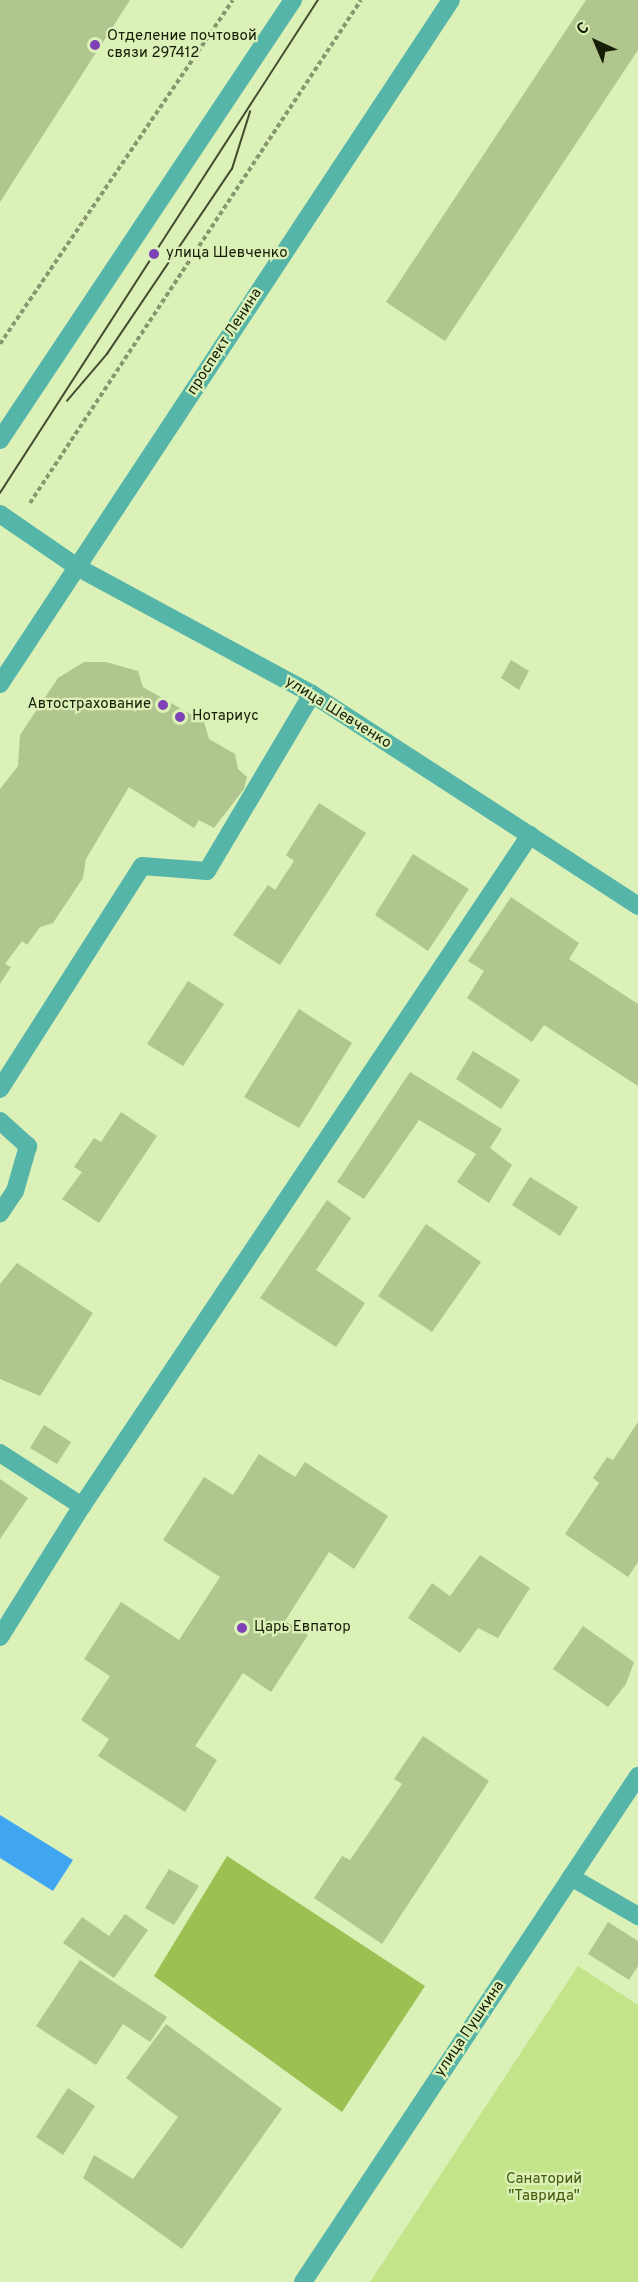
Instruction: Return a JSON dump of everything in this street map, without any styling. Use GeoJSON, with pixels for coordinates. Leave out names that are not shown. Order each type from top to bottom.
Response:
{"type":"FeatureCollection","features":[{"type":"Feature","properties":{"kind":"street"},"geometry":{"type":"LineString","coordinates":[[0,440],[293,0]]}},
{"type":"Feature","properties":{"kind":"street","name":"проспект Ленина"},"geometry":{"type":"LineString","coordinates":[[0,684],[451,0]]}},
{"type":"Feature","properties":{"kind":"street","name":"улица Шевченко"},"geometry":{"type":"LineString","coordinates":[[0,514],[77,567],[312,694],[638,906]]}},
{"type":"Feature","properties":{"kind":"street"},"geometry":{"type":"LineString","coordinates":[[0,1089],[142,866],[207,871],[312,694]]}},
{"type":"Feature","properties":{"kind":"street"},"geometry":{"type":"LineString","coordinates":[[0,1637],[82,1506],[530,835]]}},
{"type":"Feature","properties":{"kind":"street"},"geometry":{"type":"LineString","coordinates":[[0,1121],[28,1146],[15,1191],[0,1213]]}},
{"type":"Feature","properties":{"kind":"street"},"geometry":{"type":"LineString","coordinates":[[0,1453],[82,1506]]}},
{"type":"Feature","properties":{"kind":"street","name":"улица Пушкина"},"geometry":{"type":"LineString","coordinates":[[303,2282],[638,1776]]}},
{"type":"Feature","properties":{"kind":"street"},"geometry":{"type":"LineString","coordinates":[[571,1877],[638,1916]]}},
{"type":"Feature","properties":{"kind":"path"},"geometry":{"type":"LineString","coordinates":[[0,344],[233,0]]}},
{"type":"Feature","properties":{"kind":"path"},"geometry":{"type":"LineString","coordinates":[[16,525],[361,0]]}},
{"type":"Feature","properties":{"kind":"green space"},"geometry":{"type":"Polygon","coordinates":[[[227,1856],[425,1986],[342,2112],[154,1976],[227,1856]]]}},
{"type":"Feature","properties":{"kind":"green space","name":"Санаторий \"Таврида\""},"geometry":{"type":"Polygon","coordinates":[[[578,1966],[638,2005],[638,2282],[370,2282],[578,1966]]]}},
{"type":"Feature","properties":{"kind":"water"},"geometry":{"type":"Polygon","coordinates":[[[0,1815],[73,1860],[53,1891],[0,1858],[0,1815]]]}},
{"type":"Feature","properties":{"kind":"building"},"geometry":{"type":"Polygon","coordinates":[[[0,0],[130,0],[0,202],[0,0]]]}},
{"type":"Feature","properties":{"kind":"building"},"geometry":{"type":"Polygon","coordinates":[[[586,0],[638,0],[638,50],[445,341],[386,302],[586,0]]]}},
{"type":"Feature","properties":{"kind":"building"},"geometry":{"type":"Polygon","coordinates":[[[511,660],[529,671],[519,690],[501,678],[511,660]]]}},
{"type":"Feature","properties":{"kind":"building"},"geometry":{"type":"Polygon","coordinates":[[[84,662],[106,662],[138,671],[143,687],[204,722],[209,739],[235,754],[238,769],[247,777],[244,789],[214,828],[199,820],[194,828],[129,787],[86,859],[83,878],[53,923],[40,927],[27,945],[22,941],[5,964],[11,967],[0,984],[0,789],[18,766],[20,735],[58,678],[84,662]]]}},
{"type":"Feature","properties":{"kind":"building"},"geometry":{"type":"Polygon","coordinates":[[[319,803],[366,833],[280,965],[233,935],[268,885],[275,890],[294,861],[286,855],[319,803]]]}},
{"type":"Feature","properties":{"kind":"building"},"geometry":{"type":"Polygon","coordinates":[[[413,854],[469,889],[428,951],[375,915],[413,854]]]}},
{"type":"Feature","properties":{"kind":"building"},"geometry":{"type":"Polygon","coordinates":[[[511,897],[579,943],[569,959],[638,1004],[638,1086],[544,1025],[532,1042],[467,998],[484,971],[468,961],[511,897]]]}},
{"type":"Feature","properties":{"kind":"building"},"geometry":{"type":"Polygon","coordinates":[[[188,981],[224,1004],[183,1066],[147,1044],[188,981]]]}},
{"type":"Feature","properties":{"kind":"building"},"geometry":{"type":"Polygon","coordinates":[[[299,1009],[352,1043],[299,1128],[244,1097],[299,1009]]]}},
{"type":"Feature","properties":{"kind":"building"},"geometry":{"type":"Polygon","coordinates":[[[473,1051],[520,1080],[501,1109],[456,1079],[473,1051]]]}},
{"type":"Feature","properties":{"kind":"building"},"geometry":{"type":"Polygon","coordinates":[[[410,1072],[502,1129],[490,1148],[512,1165],[489,1203],[457,1182],[476,1154],[419,1120],[364,1199],[337,1182],[410,1072]]]}},
{"type":"Feature","properties":{"kind":"building"},"geometry":{"type":"Polygon","coordinates":[[[121,1112],[157,1136],[99,1223],[62,1199],[82,1172],[74,1167],[94,1138],[101,1142],[121,1112]]]}},
{"type":"Feature","properties":{"kind":"building"},"geometry":{"type":"Polygon","coordinates":[[[530,1177],[578,1207],[560,1236],[512,1205],[530,1177]]]}},
{"type":"Feature","properties":{"kind":"building"},"geometry":{"type":"Polygon","coordinates":[[[327,1200],[351,1218],[316,1270],[365,1303],[336,1347],[260,1298],[327,1200]]]}},
{"type":"Feature","properties":{"kind":"building"},"geometry":{"type":"Polygon","coordinates":[[[426,1224],[481,1262],[432,1332],[378,1296],[426,1224]]]}},
{"type":"Feature","properties":{"kind":"building"},"geometry":{"type":"Polygon","coordinates":[[[17,1263],[93,1313],[40,1396],[0,1379],[0,1284],[17,1263]]]}},
{"type":"Feature","properties":{"kind":"building"},"geometry":{"type":"Polygon","coordinates":[[[638,1422],[638,1562],[628,1577],[565,1534],[599,1483],[593,1478],[607,1457],[613,1460],[638,1422]]]}},
{"type":"Feature","properties":{"kind":"building"},"geometry":{"type":"Polygon","coordinates":[[[44,1425],[71,1442],[57,1464],[30,1448],[44,1425]]]}},
{"type":"Feature","properties":{"kind":"building","name":"Царь Евпатор"},"geometry":{"type":"Polygon","coordinates":[[[259,1454],[295,1477],[305,1462],[388,1516],[354,1569],[329,1552],[285,1621],[308,1635],[271,1692],[243,1673],[195,1746],[217,1760],[185,1812],[98,1756],[109,1739],[81,1720],[110,1676],[84,1659],[121,1602],[179,1640],[220,1577],[163,1540],[204,1477],[233,1495],[259,1454]]]}},
{"type":"Feature","properties":{"kind":"building"},"geometry":{"type":"Polygon","coordinates":[[[0,1479],[28,1498],[0,1539],[0,1479]]]}},
{"type":"Feature","properties":{"kind":"building"},"geometry":{"type":"Polygon","coordinates":[[[480,1555],[530,1588],[498,1638],[478,1628],[460,1653],[408,1618],[432,1583],[450,1596],[480,1555]]]}},
{"type":"Feature","properties":{"kind":"building"},"geometry":{"type":"Polygon","coordinates":[[[583,1626],[634,1662],[626,1684],[608,1707],[553,1669],[583,1626]]]}},
{"type":"Feature","properties":{"kind":"building"},"geometry":{"type":"Polygon","coordinates":[[[423,1736],[489,1781],[382,1944],[314,1898],[342,1856],[350,1860],[402,1784],[394,1779],[423,1736]]]}},
{"type":"Feature","properties":{"kind":"building"},"geometry":{"type":"Polygon","coordinates":[[[169,1869],[199,1886],[174,1925],[145,1908],[169,1869]]]}},
{"type":"Feature","properties":{"kind":"building"},"geometry":{"type":"Polygon","coordinates":[[[125,1914],[148,1930],[114,1978],[63,1943],[82,1917],[109,1936],[125,1914]]]}},
{"type":"Feature","properties":{"kind":"building"},"geometry":{"type":"Polygon","coordinates":[[[608,1922],[638,1941],[638,1966],[629,1980],[588,1954],[608,1922]]]}},
{"type":"Feature","properties":{"kind":"building"},"geometry":{"type":"Polygon","coordinates":[[[80,1960],[167,2017],[150,2042],[123,2024],[96,2065],[36,2026],[80,1960]]]}},
{"type":"Feature","properties":{"kind":"building"},"geometry":{"type":"Polygon","coordinates":[[[166,2024],[282,2109],[182,2249],[83,2178],[94,2155],[133,2179],[178,2117],[126,2078],[166,2024]]]}},
{"type":"Feature","properties":{"kind":"building"},"geometry":{"type":"Polygon","coordinates":[[[68,2088],[95,2106],[63,2155],[36,2137],[68,2088]]]}},
{"type":"Feature","properties":{"kind":"tram line"},"geometry":{"type":"LineString","coordinates":[[0,493],[318,0]]}},
{"type":"Feature","properties":{"kind":"tram line"},"geometry":{"type":"LineString","coordinates":[[67,401],[107,354],[232,169],[250,112]]}},
{"type":"Feature","properties":{"kind":"place","name":"Отделение почтовой связи 297412"},"geometry":{"type":"Point","coordinates":[95,45]}},
{"type":"Feature","properties":{"kind":"place","name":"улица Шевченко"},"geometry":{"type":"Point","coordinates":[154,254]}},
{"type":"Feature","properties":{"kind":"place","name":"Автострахование"},"geometry":{"type":"Point","coordinates":[163,705]}},
{"type":"Feature","properties":{"kind":"place","name":"Нотариус"},"geometry":{"type":"Point","coordinates":[180,717]}},
{"type":"Feature","properties":{"kind":"place","name":"Царь Евпатор"},"geometry":{"type":"Point","coordinates":[242,1628]}}]}
